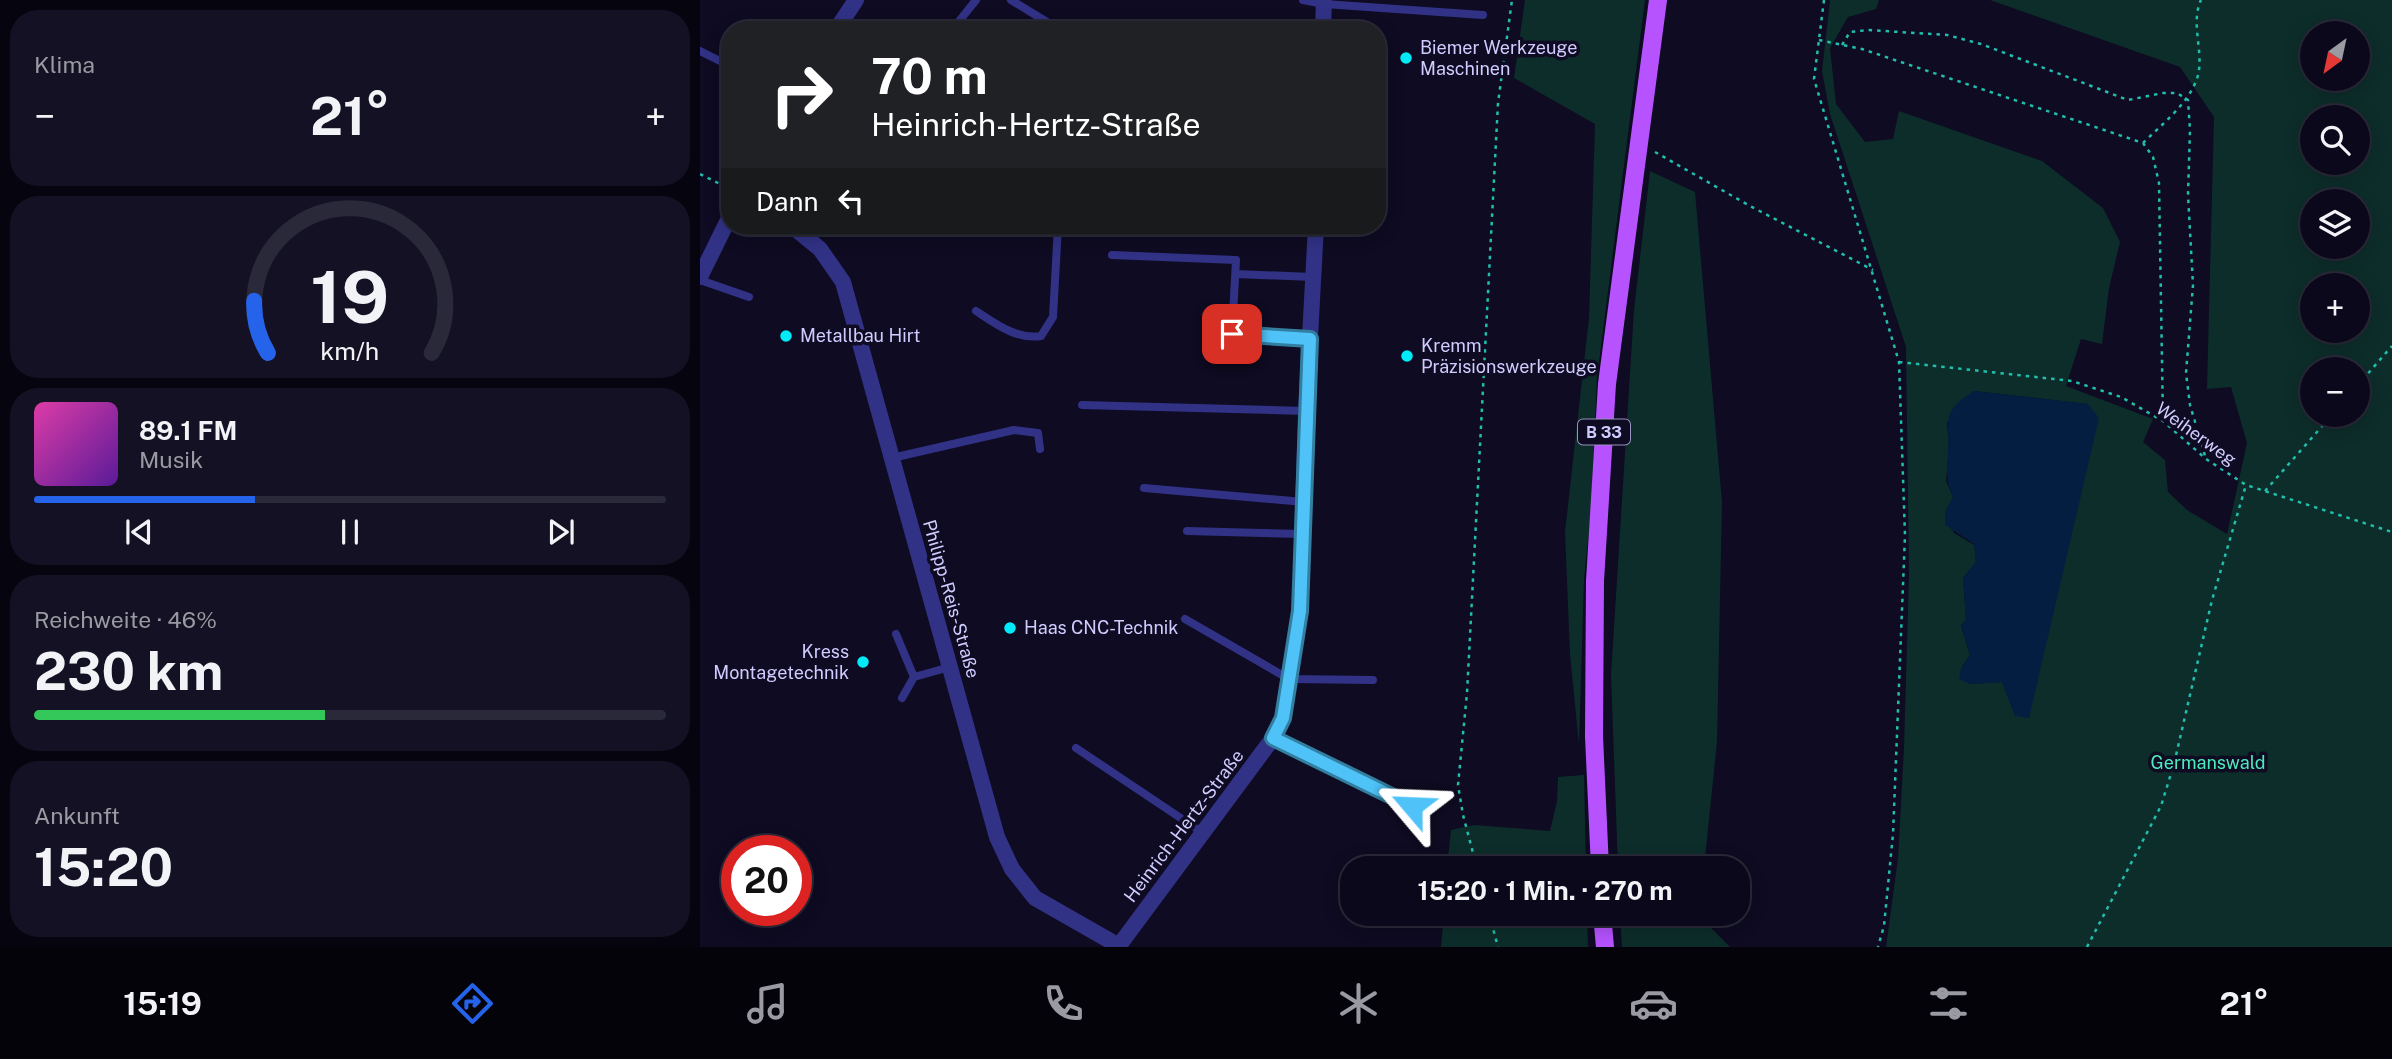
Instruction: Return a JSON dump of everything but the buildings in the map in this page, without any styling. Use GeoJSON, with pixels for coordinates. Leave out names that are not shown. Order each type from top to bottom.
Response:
{"type":"FeatureCollection","features":[{"type":"Feature","properties":{"kind":"main road","name":"B 33"},"geometry":{"type":"LineString","coordinates":[[1599,856],[1594,736],[1595,582],[1607,384],[1658,0]]}},
{"type":"Feature","properties":{"kind":"main road"},"geometry":{"type":"LineString","coordinates":[[1603,926],[1605,947]]}},
{"type":"Feature","properties":{"kind":"street"},"geometry":{"type":"LineString","coordinates":[[842,21],[856,0]]}},
{"type":"Feature","properties":{"kind":"street"},"geometry":{"type":"LineString","coordinates":[[1323,21],[1324,2]]}},
{"type":"Feature","properties":{"kind":"street"},"geometry":{"type":"LineString","coordinates":[[700,279],[721,235]]}},
{"type":"Feature","properties":{"kind":"street","name":"Philipp-Reis-Straße"},"geometry":{"type":"LineString","coordinates":[[803,235],[820,249],[843,282],[997,837],[1012,869],[1035,898],[1118,947]]}},
{"type":"Feature","properties":{"kind":"street","name":"Heinrich-Hertz-Straße"},"geometry":{"type":"LineString","coordinates":[[1118,947],[1273,738],[1283,718],[1300,611],[1306,411],[1315,235]]}},
{"type":"Feature","properties":{"kind":"lane"},"geometry":{"type":"LineString","coordinates":[[959,21],[976,0]]}},
{"type":"Feature","properties":{"kind":"lane"},"geometry":{"type":"LineString","coordinates":[[1011,0],[1045,21]]}},
{"type":"Feature","properties":{"kind":"lane"},"geometry":{"type":"LineString","coordinates":[[1303,0],[1483,15]]}},
{"type":"Feature","properties":{"kind":"lane"},"geometry":{"type":"LineString","coordinates":[[700,51],[721,62]]}},
{"type":"Feature","properties":{"kind":"lane"},"geometry":{"type":"LineString","coordinates":[[976,312],[1007,330],[1026,337],[1041,336],[1053,317],[1058,235]]}},
{"type":"Feature","properties":{"kind":"lane"},"geometry":{"type":"LineString","coordinates":[[1112,255],[1236,260],[1232,334],[1310,339]]}},
{"type":"Feature","properties":{"kind":"lane"},"geometry":{"type":"LineString","coordinates":[[1236,274],[1313,277]]}},
{"type":"Feature","properties":{"kind":"lane"},"geometry":{"type":"LineString","coordinates":[[700,279],[749,298]]}},
{"type":"Feature","properties":{"kind":"lane"},"geometry":{"type":"LineString","coordinates":[[1082,404],[1306,411]]}},
{"type":"Feature","properties":{"kind":"lane"},"geometry":{"type":"LineString","coordinates":[[892,458],[1014,430],[1038,433],[1040,449]]}},
{"type":"Feature","properties":{"kind":"lane"},"geometry":{"type":"LineString","coordinates":[[1144,488],[1304,502]]}},
{"type":"Feature","properties":{"kind":"lane"},"geometry":{"type":"LineString","coordinates":[[1187,531],[1303,534]]}},
{"type":"Feature","properties":{"kind":"lane"},"geometry":{"type":"LineString","coordinates":[[1185,619],[1289,679],[1373,680]]}},
{"type":"Feature","properties":{"kind":"lane"},"geometry":{"type":"LineString","coordinates":[[896,634],[914,677]]}},
{"type":"Feature","properties":{"kind":"lane"},"geometry":{"type":"LineString","coordinates":[[902,698],[914,677],[950,667]]}},
{"type":"Feature","properties":{"kind":"lane"},"geometry":{"type":"LineString","coordinates":[[1273,738],[1412,806]]}},
{"type":"Feature","properties":{"kind":"lane"},"geometry":{"type":"LineString","coordinates":[[1076,748],[1203,833]]}},
{"type":"Feature","properties":{"kind":"path"},"geometry":{"type":"LineString","coordinates":[[1474,856],[1458,785],[1467,693],[1498,103],[1512,0]]}},
{"type":"Feature","properties":{"kind":"path"},"geometry":{"type":"LineString","coordinates":[[1824,0],[1814,79],[1874,270],[1899,362],[1905,535],[1893,834],[1884,926],[1878,947]]}},
{"type":"Feature","properties":{"kind":"path"},"geometry":{"type":"LineString","coordinates":[[2143,143],[2186,98],[2199,72],[2201,0]]}},
{"type":"Feature","properties":{"kind":"path"},"geometry":{"type":"LineString","coordinates":[[1842,45],[1850,32],[1868,30],[1947,35],[1981,44],[2129,100],[2163,93],[2178,93],[2186,98]]}},
{"type":"Feature","properties":{"kind":"path"},"geometry":{"type":"LineString","coordinates":[[1819,40],[1862,49],[2143,143],[2153,157],[2159,183],[2163,421]]}},
{"type":"Feature","properties":{"kind":"path"},"geometry":{"type":"LineString","coordinates":[[2186,98],[2190,130],[2188,195],[2193,285],[2186,373],[2190,405],[2206,459]]}},
{"type":"Feature","properties":{"kind":"path"},"geometry":{"type":"LineString","coordinates":[[1639,143],[1750,206],[1874,270]]}},
{"type":"Feature","properties":{"kind":"path"},"geometry":{"type":"LineString","coordinates":[[700,174],[721,184]]}},
{"type":"Feature","properties":{"kind":"path"},"geometry":{"type":"LineString","coordinates":[[2370,371],[2392,346]]}},
{"type":"Feature","properties":{"kind":"path","name":"Weiherweg"},"geometry":{"type":"LineString","coordinates":[[1899,362],[2072,381],[2120,397],[2163,421],[2206,459],[2246,485],[2392,532]]}},
{"type":"Feature","properties":{"kind":"path"},"geometry":{"type":"LineString","coordinates":[[2265,491],[2321,427]]}},
{"type":"Feature","properties":{"kind":"path"},"geometry":{"type":"LineString","coordinates":[[2087,947],[2161,806],[2174,764],[2212,600],[2246,485]]}},
{"type":"Feature","properties":{"kind":"path"},"geometry":{"type":"LineString","coordinates":[[1492,926],[1498,947]]}},
{"type":"Feature","properties":{"kind":"green space"},"geometry":{"type":"Polygon","coordinates":[[[1525,0],[1645,0],[1597,378],[1591,511],[1584,579],[1579,745],[1570,654],[1565,532],[1589,318],[1595,124],[1514,78],[1525,0]]]}},
{"type":"Feature","properties":{"kind":"green space","name":"Germanswald"},"geometry":{"type":"Polygon","coordinates":[[[1830,0],[1879,0],[1876,9],[1848,17],[1830,48],[1836,104],[1865,142],[1893,139],[1899,111],[2042,161],[2103,208],[2120,242],[2109,288],[2102,344],[2081,339],[2066,386],[2153,419],[2143,442],[2165,460],[2168,492],[2187,510],[2227,534],[2247,443],[2231,387],[2207,389],[2214,117],[2180,67],[1990,0],[2392,0],[2392,947],[1886,947],[1898,858],[1904,748],[1909,574],[1906,347],[1830,114],[1822,71],[1830,0]],[[1974,391],[1947,423],[1949,449],[1946,481],[1953,497],[1945,513],[1954,533],[1974,545],[1976,562],[1963,578],[1966,619],[1961,626],[1970,655],[1961,668],[1970,684],[2002,682],[2015,715],[2088,404],[1974,391]]]}},
{"type":"Feature","properties":{"kind":"green space"},"geometry":{"type":"Polygon","coordinates":[[[1650,171],[1695,192],[1722,502],[1717,742],[1705,856],[1618,856],[1611,675],[1634,310],[1650,171]]]}},
{"type":"Feature","properties":{"kind":"green space"},"geometry":{"type":"Polygon","coordinates":[[[1584,775],[1586,856],[1448,856],[1451,830],[1474,825],[1550,831],[1557,801],[1558,777],[1584,775]]]}},
{"type":"Feature","properties":{"kind":"green space"},"geometry":{"type":"Polygon","coordinates":[[[1443,926],[1587,926],[1588,947],[1441,947],[1443,926]]]}},
{"type":"Feature","properties":{"kind":"green space"},"geometry":{"type":"Polygon","coordinates":[[[1621,926],[1709,926],[1730,947],[1622,947],[1621,926]]]}},
{"type":"Feature","properties":{"kind":"water"},"geometry":{"type":"Polygon","coordinates":[[[1974,391],[2088,404],[2099,418],[2029,718],[2015,716],[2002,682],[1970,684],[1959,679],[1961,668],[1970,655],[1961,625],[1966,619],[1963,578],[1976,562],[1974,544],[1945,525],[1945,513],[1953,497],[1947,475],[1948,424],[1951,411],[1974,391]]]}},
{"type":"Feature","properties":{"kind":"place","name":"Biemer Werkzeuge Maschinen"},"geometry":{"type":"Point","coordinates":[1406,58]}},
{"type":"Feature","properties":{"kind":"place","name":"Metallbau Hirt"},"geometry":{"type":"Point","coordinates":[786,336]}},
{"type":"Feature","properties":{"kind":"place","name":"Kremm Präzisionswerkzeuge"},"geometry":{"type":"Point","coordinates":[1407,356]}},
{"type":"Feature","properties":{"kind":"place","name":"Haas CNC-Technik"},"geometry":{"type":"Point","coordinates":[1010,628]}},
{"type":"Feature","properties":{"kind":"place","name":"Kress Montagetechnik"},"geometry":{"type":"Point","coordinates":[863,662]}},
{"type":"Feature","properties":{"kind":"route"},"geometry":{"type":"LineString","coordinates":[[1232,334],[1310,339],[1300,611],[1283,718],[1273,738],[1412,806]]}}]}
